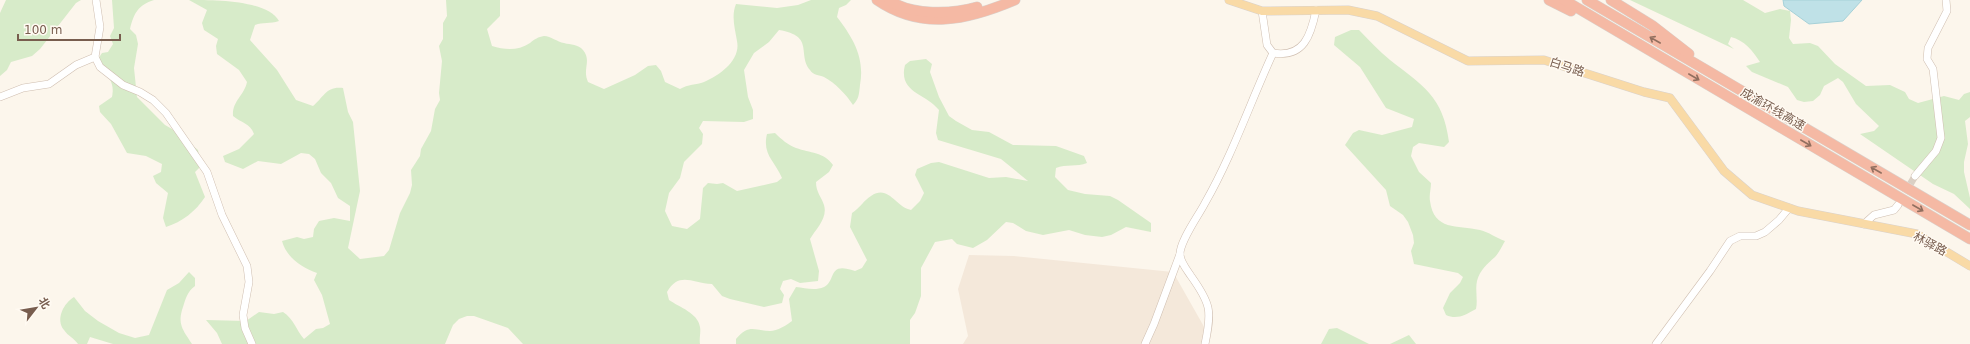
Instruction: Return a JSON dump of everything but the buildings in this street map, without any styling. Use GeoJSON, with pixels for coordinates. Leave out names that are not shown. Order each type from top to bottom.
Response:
{"type":"FeatureCollection","features":[{"type":"Feature","properties":{"kind":"highway"},"geometry":{"type":"LineString","coordinates":[[878,0],[891,9],[914,17],[939,20],[965,18],[991,10],[1015,0]]}},
{"type":"Feature","properties":{"kind":"highway"},"geometry":{"type":"LineString","coordinates":[[889,0],[916,10],[935,12],[964,11],[998,0]]}},
{"type":"Feature","properties":{"kind":"highway"},"geometry":{"type":"LineString","coordinates":[[1549,0],[1676,66]]}},
{"type":"Feature","properties":{"kind":"highway","name":"成渝环线高速"},"geometry":{"type":"LineString","coordinates":[[1564,0],[1970,239]]}},
{"type":"Feature","properties":{"kind":"highway","name":"成渝环线高速"},"geometry":{"type":"LineString","coordinates":[[1586,0],[1970,225]]}},
{"type":"Feature","properties":{"kind":"highway"},"geometry":{"type":"LineString","coordinates":[[1611,0],[1653,26],[1718,78]]}},
{"type":"Feature","properties":{"kind":"main road","name":"白马路"},"geometry":{"type":"LineString","coordinates":[[1229,0],[1262,11],[1348,10],[1377,16],[1468,61],[1544,60],[1644,92],[1670,98],[1724,171],[1752,195],[1789,208],[1864,224]]}},
{"type":"Feature","properties":{"kind":"main road","name":"林驿路"},"geometry":{"type":"LineString","coordinates":[[1864,224],[1917,234],[1970,266]]}},
{"type":"Feature","properties":{"kind":"street"},"geometry":{"type":"LineString","coordinates":[[96,0],[100,27],[95,57],[100,67],[123,85],[140,92],[153,100],[166,113],[207,172],[225,221],[246,266],[249,282],[243,315],[245,328],[252,344]]}},
{"type":"Feature","properties":{"kind":"street"},"geometry":{"type":"LineString","coordinates":[[1915,176],[1936,151],[1940,138],[1933,69],[1927,58],[1928,48],[1947,11],[1946,0]]}},
{"type":"Feature","properties":{"kind":"street"},"geometry":{"type":"LineString","coordinates":[[1262,11],[1267,45],[1273,53],[1284,55],[1296,50],[1306,42],[1312,28],[1316,10]]}},
{"type":"Feature","properties":{"kind":"street"},"geometry":{"type":"LineString","coordinates":[[1145,344],[1154,324],[1185,238],[1213,189],[1273,53]]}},
{"type":"Feature","properties":{"kind":"street"},"geometry":{"type":"LineString","coordinates":[[0,97],[23,88],[49,84],[76,65],[95,57]]}},
{"type":"Feature","properties":{"kind":"street"},"geometry":{"type":"LineString","coordinates":[[1864,224],[1874,215],[1894,210],[1898,205]]}},
{"type":"Feature","properties":{"kind":"street"},"geometry":{"type":"LineString","coordinates":[[1656,344],[1710,271],[1730,241],[1740,236],[1756,236],[1765,232],[1779,220],[1789,208]]}},
{"type":"Feature","properties":{"kind":"street"},"geometry":{"type":"LineString","coordinates":[[1180,254],[1185,267],[1206,297],[1210,310],[1205,344]]}},
{"type":"Feature","properties":{"kind":"shaded area"},"geometry":{"type":"Polygon","coordinates":[[[969,255],[1014,256],[1173,272],[1207,332],[1204,344],[963,344],[968,336],[958,289],[969,255]]]}},
{"type":"Feature","properties":{"kind":"green space"},"geometry":{"type":"Polygon","coordinates":[[[6,0],[81,0],[76,3],[40,49],[32,56],[11,62],[7,70],[0,76],[0,13],[6,0]]]}},
{"type":"Feature","properties":{"kind":"green space"},"geometry":{"type":"Polygon","coordinates":[[[112,0],[154,0],[140,7],[133,18],[130,29],[136,35],[138,44],[134,68],[137,97],[165,125],[198,150],[201,166],[195,172],[205,197],[188,215],[178,222],[166,227],[163,218],[168,193],[156,183],[153,176],[161,172],[162,164],[146,156],[127,153],[111,124],[100,112],[99,106],[112,97],[113,92],[109,77],[98,59],[102,53],[108,52],[113,44],[110,36],[114,28],[112,0]]]}},
{"type":"Feature","properties":{"kind":"green space"},"geometry":{"type":"Polygon","coordinates":[[[189,0],[226,1],[252,5],[273,14],[279,21],[255,25],[250,40],[277,70],[296,100],[313,106],[329,90],[343,88],[348,112],[353,122],[360,191],[348,248],[360,259],[384,256],[389,250],[400,213],[410,193],[412,185],[411,170],[420,156],[421,149],[431,131],[435,109],[440,100],[439,93],[442,61],[439,46],[443,39],[443,23],[447,16],[446,0],[500,0],[500,16],[487,29],[492,46],[516,49],[544,36],[577,46],[586,54],[586,77],[588,82],[604,89],[635,75],[648,66],[656,65],[661,71],[665,82],[680,89],[710,79],[723,71],[733,60],[737,48],[734,27],[736,4],[777,8],[798,5],[811,0],[851,0],[846,5],[839,8],[837,17],[853,40],[861,66],[859,94],[855,103],[853,105],[844,93],[832,82],[811,72],[806,64],[801,41],[790,33],[779,30],[769,42],[754,53],[744,70],[748,97],[753,110],[753,119],[744,122],[703,121],[699,128],[703,134],[702,144],[684,162],[680,178],[669,193],[665,211],[672,226],[687,229],[700,219],[703,188],[708,183],[723,183],[737,191],[777,182],[782,178],[770,158],[766,147],[767,134],[775,133],[790,145],[821,155],[833,165],[829,172],[816,182],[825,210],[821,223],[810,239],[819,271],[818,281],[800,283],[791,279],[783,281],[780,289],[784,295],[782,303],[764,307],[722,296],[712,284],[686,280],[676,282],[667,292],[669,300],[688,311],[699,322],[700,344],[523,344],[508,328],[474,316],[467,316],[459,319],[453,325],[445,344],[222,344],[217,333],[206,320],[246,321],[259,312],[274,314],[283,312],[290,318],[304,339],[316,329],[323,328],[330,324],[322,295],[314,280],[317,273],[295,261],[287,252],[282,241],[297,237],[304,239],[313,237],[314,229],[319,221],[334,218],[350,221],[350,206],[338,198],[331,183],[321,173],[315,159],[309,154],[301,153],[281,164],[258,161],[243,169],[225,162],[223,156],[239,149],[254,134],[248,125],[233,116],[234,106],[247,82],[239,70],[217,54],[216,46],[218,39],[204,30],[202,23],[207,10],[189,0]]]}},
{"type":"Feature","properties":{"kind":"green space"},"geometry":{"type":"Polygon","coordinates":[[[1630,0],[1743,0],[1765,13],[1780,9],[1790,11],[1791,20],[1789,38],[1793,44],[1810,43],[1818,46],[1835,64],[1866,86],[1890,85],[1905,92],[1909,99],[1918,103],[1944,96],[1959,100],[1964,94],[1970,92],[1970,117],[1965,121],[1968,144],[1964,162],[1964,172],[1970,198],[1970,209],[1954,194],[1933,184],[1860,134],[1874,131],[1879,126],[1856,104],[1843,82],[1838,78],[1824,86],[1820,95],[1813,101],[1804,102],[1797,100],[1788,87],[1752,72],[1746,66],[1760,62],[1744,43],[1736,38],[1731,37],[1728,44],[1734,49],[1630,0]]]}},
{"type":"Feature","properties":{"kind":"green space"},"geometry":{"type":"Polygon","coordinates":[[[1351,30],[1359,30],[1386,57],[1422,85],[1430,94],[1442,113],[1449,142],[1444,147],[1419,143],[1413,147],[1411,156],[1419,172],[1431,183],[1430,201],[1432,211],[1436,217],[1448,225],[1483,231],[1505,241],[1498,254],[1484,268],[1478,277],[1476,284],[1476,309],[1465,315],[1454,317],[1446,315],[1443,308],[1450,293],[1460,283],[1463,277],[1458,273],[1414,264],[1411,251],[1414,243],[1413,235],[1408,222],[1403,215],[1390,206],[1386,190],[1345,145],[1353,133],[1359,130],[1382,135],[1412,127],[1414,119],[1386,108],[1360,67],[1334,45],[1335,37],[1351,30]]]}},
{"type":"Feature","properties":{"kind":"green space"},"geometry":{"type":"Polygon","coordinates":[[[926,59],[932,64],[930,72],[939,97],[949,116],[972,130],[989,132],[1013,145],[1056,146],[1084,156],[1087,163],[1056,168],[1055,177],[1068,190],[1085,194],[1110,196],[1118,200],[1151,223],[1151,232],[1126,227],[1111,235],[1102,237],[1085,235],[1069,230],[1043,235],[1026,231],[1013,223],[1006,222],[987,240],[973,248],[957,244],[952,239],[935,242],[921,268],[921,296],[915,313],[910,320],[910,344],[736,344],[736,339],[744,331],[755,329],[773,331],[782,328],[792,321],[789,299],[796,287],[810,289],[821,288],[828,284],[836,270],[840,268],[855,271],[862,268],[867,260],[850,227],[852,213],[871,196],[877,193],[887,194],[905,208],[911,210],[920,201],[924,193],[915,175],[917,169],[931,163],[939,162],[989,178],[1006,177],[1028,181],[1001,159],[938,140],[936,133],[939,110],[934,104],[914,92],[909,87],[904,74],[905,65],[910,61],[926,59]]]}},
{"type":"Feature","properties":{"kind":"green space"},"geometry":{"type":"Polygon","coordinates":[[[189,272],[195,278],[195,286],[187,295],[181,313],[181,322],[184,331],[192,344],[113,344],[90,337],[87,344],[78,344],[61,326],[60,321],[64,307],[74,297],[85,311],[98,321],[119,333],[135,338],[149,335],[167,290],[179,283],[189,272]]]}},
{"type":"Feature","properties":{"kind":"green space"},"geometry":{"type":"Polygon","coordinates":[[[1337,328],[1369,344],[1321,344],[1329,329],[1337,328]]]}},
{"type":"Feature","properties":{"kind":"green space"},"geometry":{"type":"Polygon","coordinates":[[[1409,335],[1416,344],[1390,344],[1409,335]]]}},
{"type":"Feature","properties":{"kind":"water"},"geometry":{"type":"Polygon","coordinates":[[[1783,0],[1862,0],[1843,21],[1809,24],[1784,6],[1783,0]]]}},
{"type":"Feature","properties":{"kind":"tunnel"},"geometry":{"type":"LineString","coordinates":[[1900,202],[1915,176]]}}]}
